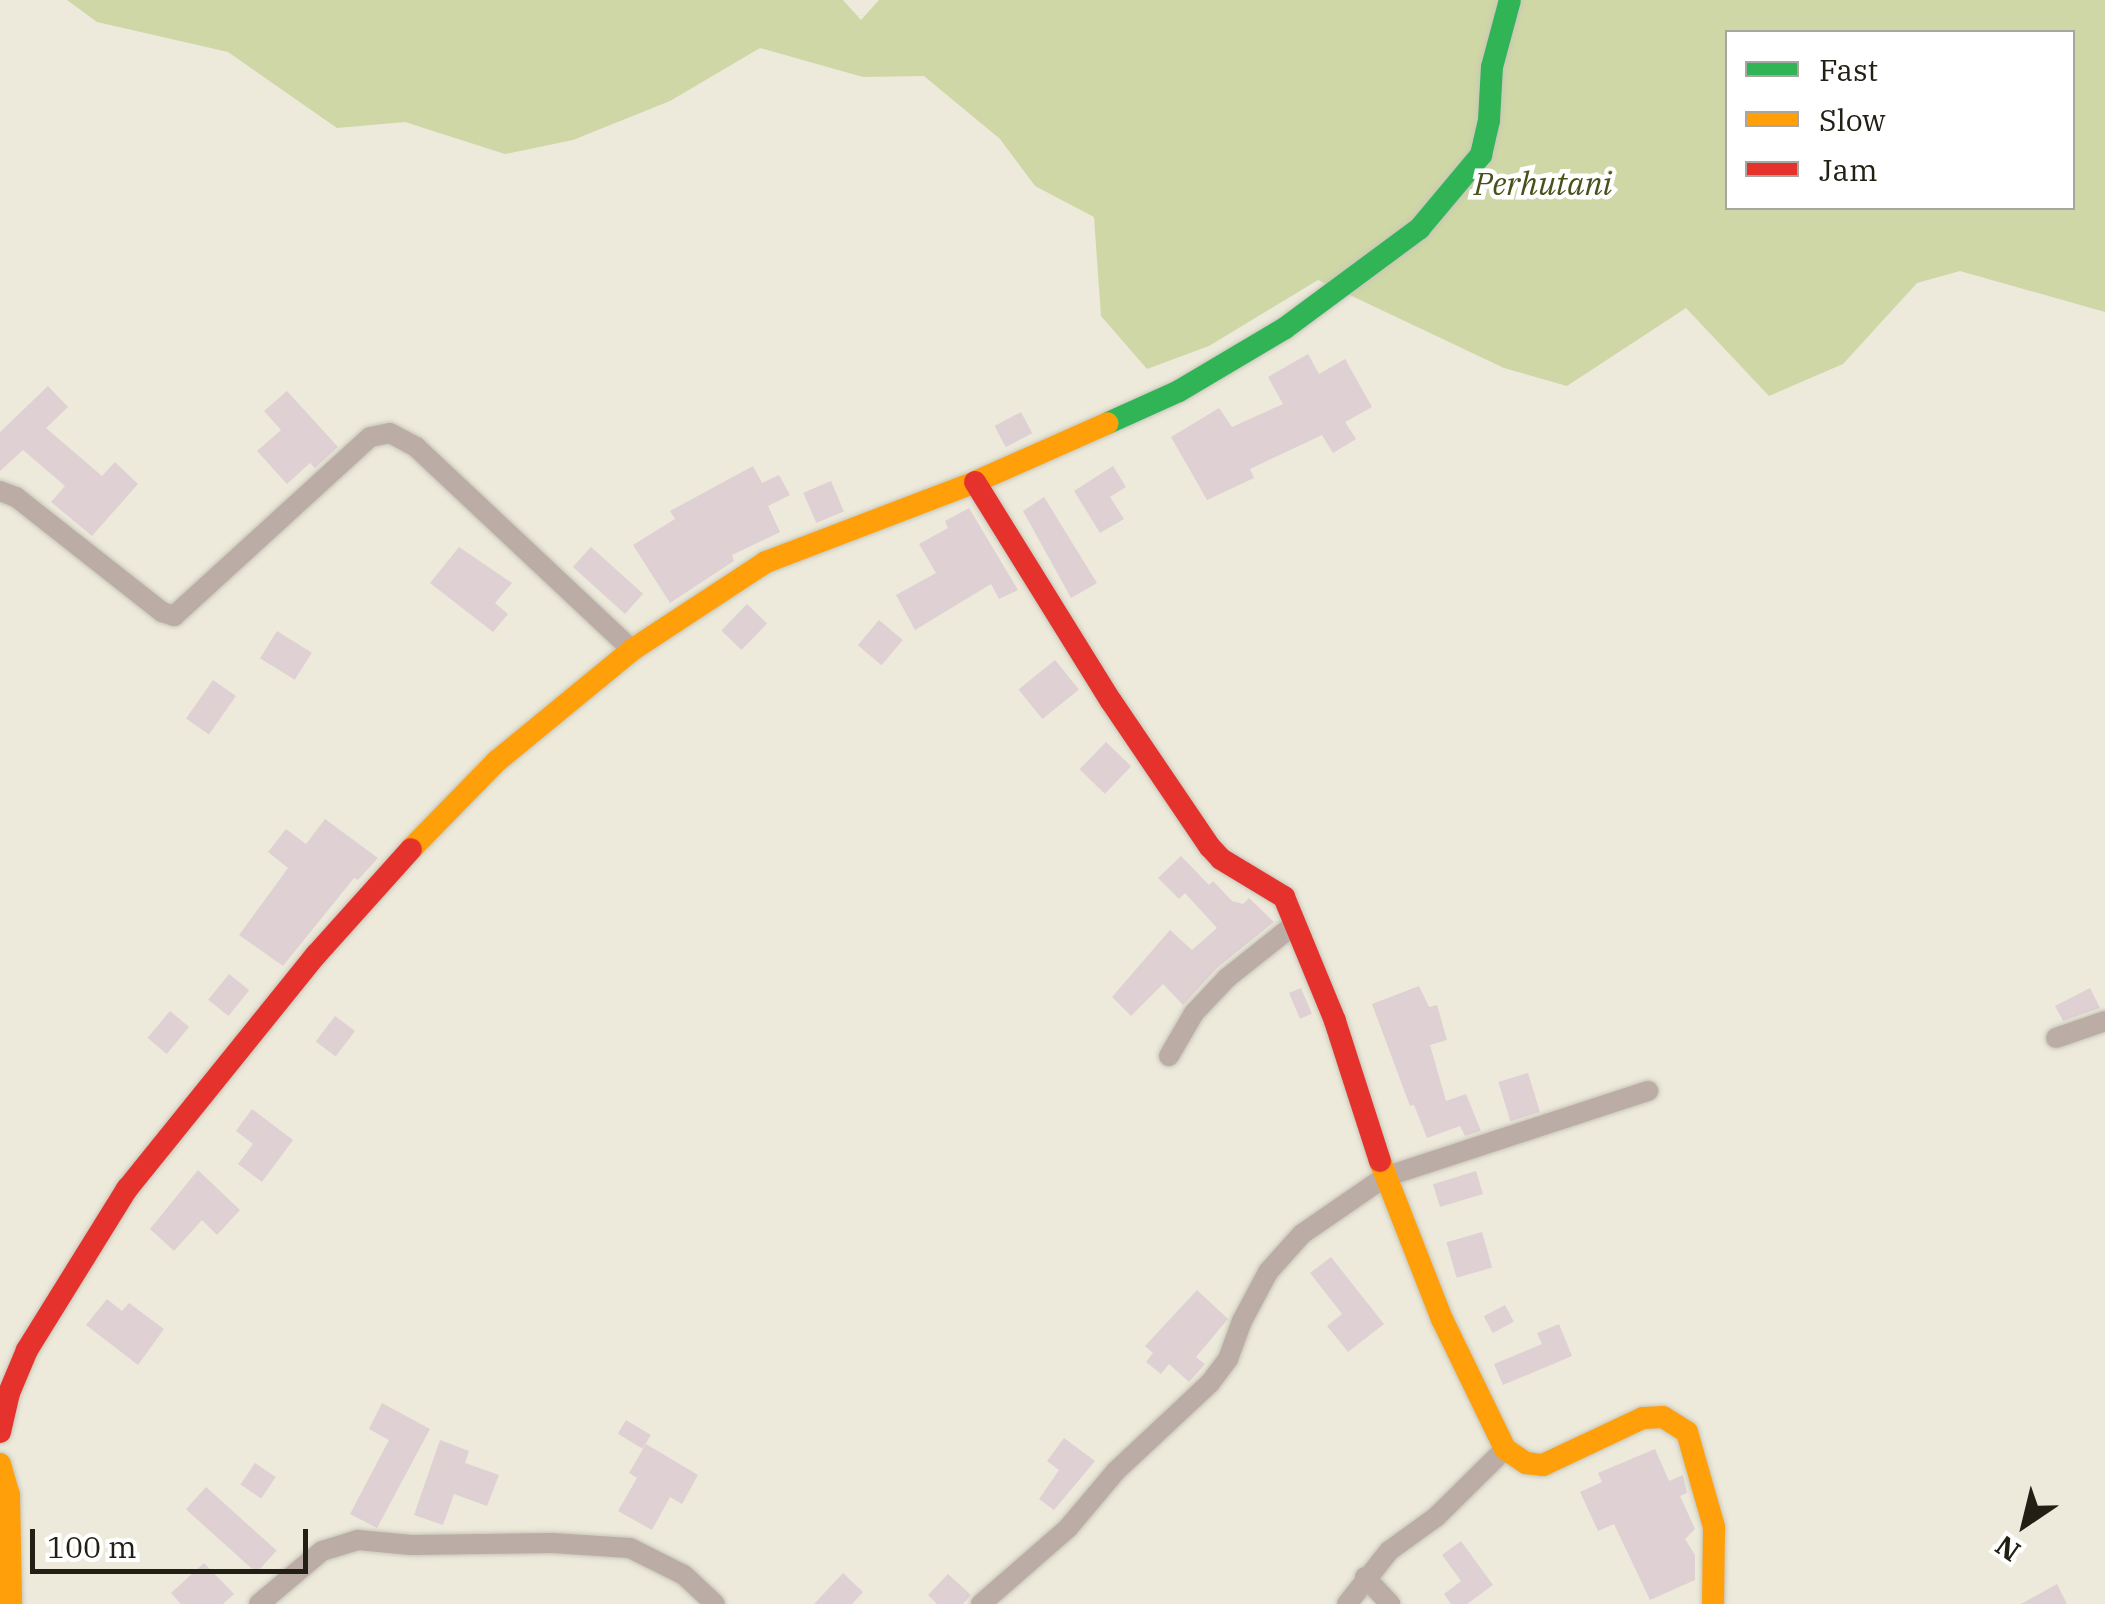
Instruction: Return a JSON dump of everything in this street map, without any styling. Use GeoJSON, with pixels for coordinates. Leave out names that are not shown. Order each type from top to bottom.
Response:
{"type":"FeatureCollection","features":[{"type":"Feature","properties":{"kind":"street"},"geometry":{"type":"LineString","coordinates":[[0,1432],[9,1393],[49,1312],[126,1189],[316,955],[433,824],[497,761],[632,650],[766,562],[975,482],[1180,391],[1285,328],[1419,229],[1481,155],[1490,120],[1492,67],[1510,0]]}},
{"type":"Feature","properties":{"kind":"street"},"geometry":{"type":"LineString","coordinates":[[0,490],[16,497],[162,612],[174,616],[370,436],[390,433],[416,447],[632,650]]}},
{"type":"Feature","properties":{"kind":"street"},"geometry":{"type":"LineString","coordinates":[[975,482],[1210,847],[1221,859],[1284,897],[1334,1021],[1385,1177],[1442,1319],[1505,1449],[1512,1457],[1543,1465],[1643,1418],[1663,1417],[1675,1422],[1687,1432],[1696,1452],[1709,1501],[1714,1527],[1714,1604]]}},
{"type":"Feature","properties":{"kind":"street"},"geometry":{"type":"LineString","coordinates":[[1170,1056],[1194,1013],[1227,978],[1295,924]]}},
{"type":"Feature","properties":{"kind":"street"},"geometry":{"type":"LineString","coordinates":[[2056,1038],[2105,1021]]}},
{"type":"Feature","properties":{"kind":"street"},"geometry":{"type":"LineString","coordinates":[[982,1604],[1068,1528],[1116,1471],[1210,1383],[1228,1359],[1242,1321],[1268,1272],[1302,1234],[1385,1177],[1648,1091]]}},
{"type":"Feature","properties":{"kind":"street"},"geometry":{"type":"LineString","coordinates":[[1347,1604],[1388,1551],[1436,1517],[1505,1449]]}},
{"type":"Feature","properties":{"kind":"street"},"geometry":{"type":"LineString","coordinates":[[0,1464],[8,1496],[12,1604]]}},
{"type":"Feature","properties":{"kind":"street"},"geometry":{"type":"LineString","coordinates":[[259,1604],[322,1550],[358,1540],[410,1545],[552,1543],[630,1548],[684,1575],[715,1604]]}},
{"type":"Feature","properties":{"kind":"street"},"geometry":{"type":"LineString","coordinates":[[1365,1577],[1390,1604]]}},
{"type":"Feature","properties":{"kind":"green space","name":"Perhutani"},"geometry":{"type":"Polygon","coordinates":[[[67,0],[843,0],[861,20],[879,0],[2105,0],[2105,312],[1960,271],[1917,283],[1843,364],[1769,396],[1686,308],[1567,386],[1504,368],[1318,280],[1209,346],[1147,369],[1101,316],[1094,217],[1035,186],[1000,139],[924,76],[863,77],[760,48],[670,101],[573,140],[505,154],[405,122],[337,128],[228,52],[97,22],[67,0]]]}},
{"type":"Feature","properties":{"kind":"building"},"geometry":{"type":"Polygon","coordinates":[[[1308,354],[1319,374],[1345,359],[1372,407],[1345,422],[1356,439],[1333,453],[1322,435],[1250,469],[1254,478],[1207,500],[1171,437],[1219,408],[1232,427],[1283,404],[1268,377],[1308,354]]]}},
{"type":"Feature","properties":{"kind":"building"},"geometry":{"type":"Polygon","coordinates":[[[48,386],[68,407],[46,428],[102,476],[115,462],[138,484],[92,536],[51,502],[65,486],[23,450],[0,471],[0,432],[48,386]]]}},
{"type":"Feature","properties":{"kind":"building"},"geometry":{"type":"Polygon","coordinates":[[[287,391],[338,447],[315,468],[310,463],[287,484],[257,451],[281,430],[264,411],[287,391]]]}},
{"type":"Feature","properties":{"kind":"building"},"geometry":{"type":"Polygon","coordinates":[[[1021,412],[1032,433],[1006,447],[995,426],[1021,412]]]}},
{"type":"Feature","properties":{"kind":"building"},"geometry":{"type":"Polygon","coordinates":[[[753,466],[762,483],[779,475],[790,495],[768,506],[780,532],[732,555],[734,561],[670,603],[633,545],[675,519],[670,511],[753,466]]]}},
{"type":"Feature","properties":{"kind":"building"},"geometry":{"type":"Polygon","coordinates":[[[1113,466],[1126,487],[1110,497],[1124,519],[1100,533],[1074,491],[1113,466]]]}},
{"type":"Feature","properties":{"kind":"building"},"geometry":{"type":"Polygon","coordinates":[[[831,481],[844,511],[816,523],[803,493],[831,481]]]}},
{"type":"Feature","properties":{"kind":"building"},"geometry":{"type":"Polygon","coordinates":[[[1044,497],[1097,583],[1071,598],[1023,511],[1044,497]]]}},
{"type":"Feature","properties":{"kind":"building"},"geometry":{"type":"Polygon","coordinates":[[[969,508],[1018,590],[999,599],[991,584],[915,630],[896,595],[936,573],[919,544],[948,528],[945,521],[969,508]]]}},
{"type":"Feature","properties":{"kind":"building"},"geometry":{"type":"Polygon","coordinates":[[[459,547],[512,583],[495,603],[508,614],[493,632],[430,583],[459,547]]]}},
{"type":"Feature","properties":{"kind":"building"},"geometry":{"type":"Polygon","coordinates":[[[591,547],[643,594],[625,614],[573,567],[591,547]]]}},
{"type":"Feature","properties":{"kind":"building"},"geometry":{"type":"Polygon","coordinates":[[[747,604],[767,623],[741,650],[721,631],[747,604]]]}},
{"type":"Feature","properties":{"kind":"building"},"geometry":{"type":"Polygon","coordinates":[[[879,620],[903,640],[882,665],[858,645],[879,620]]]}},
{"type":"Feature","properties":{"kind":"building"},"geometry":{"type":"Polygon","coordinates":[[[277,631],[312,653],[295,680],[260,658],[277,631]]]}},
{"type":"Feature","properties":{"kind":"building"},"geometry":{"type":"Polygon","coordinates":[[[1055,660],[1079,690],[1042,719],[1018,690],[1055,660]]]}},
{"type":"Feature","properties":{"kind":"building"},"geometry":{"type":"Polygon","coordinates":[[[213,680],[236,696],[209,735],[186,719],[213,680]]]}},
{"type":"Feature","properties":{"kind":"building"},"geometry":{"type":"Polygon","coordinates":[[[1106,742],[1131,766],[1105,794],[1080,769],[1106,742]]]}},
{"type":"Feature","properties":{"kind":"building"},"geometry":{"type":"Polygon","coordinates":[[[325,819],[378,858],[358,880],[354,878],[283,966],[239,935],[288,868],[268,852],[286,829],[306,844],[325,819]]]}},
{"type":"Feature","properties":{"kind":"building"},"geometry":{"type":"Polygon","coordinates":[[[1181,856],[1209,885],[1213,881],[1232,901],[1243,904],[1249,898],[1274,922],[1217,968],[1183,1005],[1163,984],[1131,1016],[1112,997],[1170,930],[1192,950],[1217,928],[1185,893],[1179,899],[1158,878],[1181,856]]]}},
{"type":"Feature","properties":{"kind":"building"},"geometry":{"type":"Polygon","coordinates":[[[229,974],[249,990],[228,1016],[208,1000],[229,974]]]}},
{"type":"Feature","properties":{"kind":"building"},"geometry":{"type":"Polygon","coordinates":[[[1419,986],[1429,1007],[1437,1005],[1447,1040],[1430,1045],[1446,1101],[1466,1094],[1481,1131],[1465,1136],[1460,1126],[1427,1138],[1414,1105],[1410,1106],[1372,1004],[1419,986]]]}},
{"type":"Feature","properties":{"kind":"building"},"geometry":{"type":"Polygon","coordinates":[[[1301,988],[1312,1014],[1300,1019],[1289,993],[1301,988]]]}},
{"type":"Feature","properties":{"kind":"building"},"geometry":{"type":"Polygon","coordinates":[[[2090,988],[2100,1008],[2063,1021],[2055,1006],[2090,988]]]}},
{"type":"Feature","properties":{"kind":"building"},"geometry":{"type":"Polygon","coordinates":[[[170,1011],[189,1027],[167,1054],[148,1038],[170,1011]]]}},
{"type":"Feature","properties":{"kind":"building"},"geometry":{"type":"Polygon","coordinates":[[[335,1016],[355,1031],[336,1057],[316,1042],[335,1016]]]}},
{"type":"Feature","properties":{"kind":"building"},"geometry":{"type":"Polygon","coordinates":[[[1528,1073],[1540,1112],[1510,1121],[1498,1082],[1528,1073]]]}},
{"type":"Feature","properties":{"kind":"building"},"geometry":{"type":"Polygon","coordinates":[[[252,1109],[293,1140],[262,1182],[238,1164],[253,1144],[236,1131],[252,1109]]]}},
{"type":"Feature","properties":{"kind":"building"},"geometry":{"type":"Polygon","coordinates":[[[198,1170],[240,1210],[217,1235],[202,1220],[174,1251],[150,1229],[198,1170]]]}},
{"type":"Feature","properties":{"kind":"building"},"geometry":{"type":"Polygon","coordinates":[[[1476,1171],[1483,1194],[1440,1207],[1433,1184],[1476,1171]]]}},
{"type":"Feature","properties":{"kind":"building"},"geometry":{"type":"Polygon","coordinates":[[[1482,1232],[1492,1268],[1457,1278],[1446,1242],[1482,1232]]]}},
{"type":"Feature","properties":{"kind":"building"},"geometry":{"type":"Polygon","coordinates":[[[1331,1257],[1384,1324],[1348,1352],[1327,1326],[1342,1314],[1310,1273],[1331,1257]]]}},
{"type":"Feature","properties":{"kind":"building"},"geometry":{"type":"Polygon","coordinates":[[[1197,1290],[1228,1319],[1196,1357],[1205,1364],[1189,1382],[1169,1364],[1161,1374],[1146,1362],[1153,1353],[1145,1346],[1197,1290]]]}},
{"type":"Feature","properties":{"kind":"building"},"geometry":{"type":"Polygon","coordinates":[[[107,1299],[122,1311],[129,1303],[164,1329],[138,1365],[86,1325],[107,1299]]]}},
{"type":"Feature","properties":{"kind":"building"},"geometry":{"type":"Polygon","coordinates":[[[1505,1305],[1514,1322],[1493,1333],[1484,1316],[1505,1305]]]}},
{"type":"Feature","properties":{"kind":"building"},"geometry":{"type":"Polygon","coordinates":[[[1559,1324],[1572,1356],[1503,1385],[1494,1364],[1542,1344],[1537,1333],[1559,1324]]]}},
{"type":"Feature","properties":{"kind":"building"},"geometry":{"type":"Polygon","coordinates":[[[382,1403],[430,1429],[377,1528],[350,1514],[389,1440],[369,1429],[382,1403]]]}},
{"type":"Feature","properties":{"kind":"building"},"geometry":{"type":"Polygon","coordinates":[[[626,1420],[651,1435],[643,1449],[618,1434],[626,1420]]]}},
{"type":"Feature","properties":{"kind":"building"},"geometry":{"type":"Polygon","coordinates":[[[1064,1438],[1095,1461],[1054,1510],[1039,1499],[1059,1470],[1047,1461],[1064,1438]]]}},
{"type":"Feature","properties":{"kind":"building"},"geometry":{"type":"Polygon","coordinates":[[[440,1440],[469,1451],[465,1463],[499,1475],[487,1506],[454,1494],[443,1525],[414,1515],[440,1440]]]}},
{"type":"Feature","properties":{"kind":"building"},"geometry":{"type":"Polygon","coordinates":[[[646,1444],[698,1475],[682,1504],[670,1497],[652,1530],[618,1511],[637,1478],[629,1473],[646,1444]]]}},
{"type":"Feature","properties":{"kind":"building"},"geometry":{"type":"Polygon","coordinates":[[[1655,1449],[1669,1481],[1683,1475],[1687,1493],[1680,1496],[1695,1529],[1685,1539],[1695,1555],[1695,1580],[1650,1600],[1614,1524],[1598,1531],[1580,1492],[1602,1482],[1598,1473],[1655,1449]]]}},
{"type":"Feature","properties":{"kind":"building"},"geometry":{"type":"Polygon","coordinates":[[[255,1463],[276,1477],[261,1499],[240,1485],[255,1463]]]}},
{"type":"Feature","properties":{"kind":"building"},"geometry":{"type":"Polygon","coordinates":[[[206,1487],[277,1551],[257,1573],[186,1509],[206,1487]]]}},
{"type":"Feature","properties":{"kind":"building"},"geometry":{"type":"Polygon","coordinates":[[[1461,1541],[1493,1585],[1467,1604],[1451,1604],[1444,1594],[1461,1581],[1442,1555],[1461,1541]]]}},
{"type":"Feature","properties":{"kind":"building"},"geometry":{"type":"Polygon","coordinates":[[[204,1563],[234,1594],[223,1604],[181,1604],[171,1593],[204,1563]]]}},
{"type":"Feature","properties":{"kind":"building"},"geometry":{"type":"Polygon","coordinates":[[[843,1573],[863,1592],[852,1604],[814,1604],[843,1573]]]}},
{"type":"Feature","properties":{"kind":"building"},"geometry":{"type":"Polygon","coordinates":[[[948,1574],[971,1595],[963,1604],[937,1604],[928,1595],[948,1574]]]}},
{"type":"Feature","properties":{"kind":"building"},"geometry":{"type":"Polygon","coordinates":[[[2057,1584],[2067,1604],[2021,1604],[2057,1584]]]}},
{"type":"Feature","properties":{"kind":"traffic: fast"},"geometry":{"type":"LineString","coordinates":[[1108,423],[1179,391],[1285,328],[1419,229],[1481,155],[1489,120],[1492,67],[1510,0]]}},
{"type":"Feature","properties":{"kind":"traffic: slow"},"geometry":{"type":"LineString","coordinates":[[411,849],[497,761],[632,650],[766,562],[975,482],[1108,423]]}},
{"type":"Feature","properties":{"kind":"traffic: slow"},"geometry":{"type":"LineString","coordinates":[[1380,1161],[1442,1319],[1505,1449],[1526,1463],[1543,1465],[1643,1418],[1663,1417],[1687,1432],[1714,1527],[1713,1604]]}},
{"type":"Feature","properties":{"kind":"traffic: slow"},"geometry":{"type":"LineString","coordinates":[[0,1464],[9,1495],[11,1604]]}},
{"type":"Feature","properties":{"kind":"traffic: jam"},"geometry":{"type":"LineString","coordinates":[[975,482],[1111,701],[1210,847],[1221,859],[1284,897],[1335,1021],[1380,1161]]}},
{"type":"Feature","properties":{"kind":"traffic: jam"},"geometry":{"type":"LineString","coordinates":[[0,1432],[9,1393],[27,1350],[127,1189],[316,955],[411,849]]}}]}
